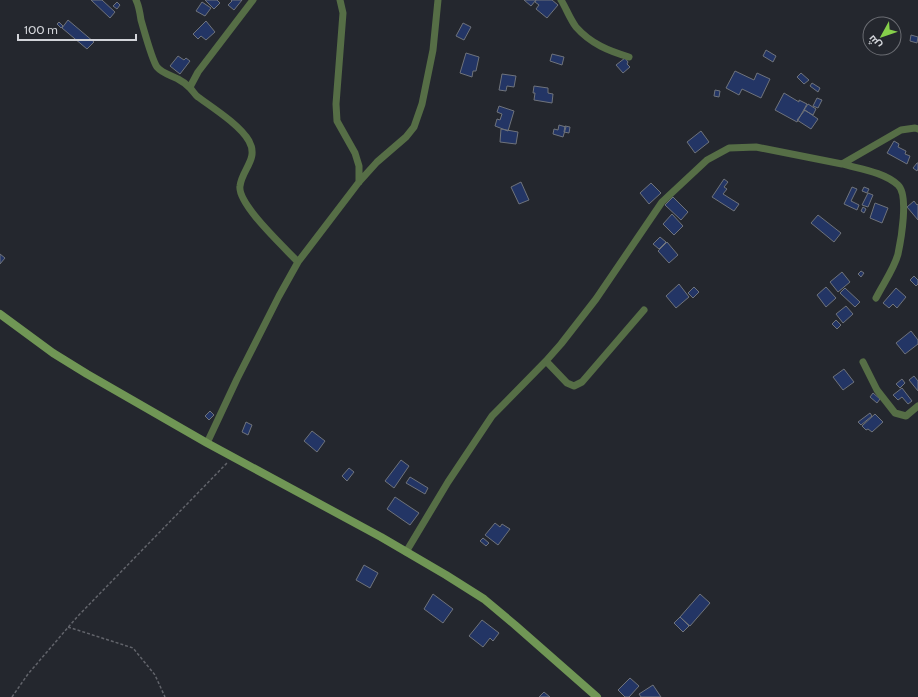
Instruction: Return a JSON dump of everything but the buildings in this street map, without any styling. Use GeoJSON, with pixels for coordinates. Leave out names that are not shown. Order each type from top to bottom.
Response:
{"type":"FeatureCollection","features":[{"type":"Feature","properties":{"kind":"street"},"geometry":{"type":"LineString","coordinates":[[136,0],[157,67],[167,75],[178,79],[190,88],[196,96],[212,107],[249,140],[253,151],[251,160],[243,175],[239,187],[243,200],[250,211],[298,262]]}},
{"type":"Feature","properties":{"kind":"street"},"geometry":{"type":"LineString","coordinates":[[190,88],[198,72],[253,0]]}},
{"type":"Feature","properties":{"kind":"street"},"geometry":{"type":"LineString","coordinates":[[340,0],[343,13],[336,104],[337,121],[355,153],[359,166],[359,182]]}},
{"type":"Feature","properties":{"kind":"street"},"geometry":{"type":"LineString","coordinates":[[207,443],[278,296],[298,262],[359,182],[377,162],[406,137],[414,127],[422,104],[433,50],[438,0]]}},
{"type":"Feature","properties":{"kind":"street"},"geometry":{"type":"LineString","coordinates":[[561,0],[576,26],[592,42],[610,52],[629,57]]}},
{"type":"Feature","properties":{"kind":"street"},"geometry":{"type":"LineString","coordinates":[[842,164],[901,130],[918,129]]}},
{"type":"Feature","properties":{"kind":"street"},"geometry":{"type":"LineString","coordinates":[[406,552],[448,482],[492,416],[546,362],[561,344],[596,299],[662,202],[707,160],[729,148],[756,148],[842,164],[888,177],[900,187],[904,200],[904,210],[897,255],[876,298]]}},
{"type":"Feature","properties":{"kind":"street"},"geometry":{"type":"LineString","coordinates":[[546,362],[566,383],[574,386],[582,382],[644,310]]}},
{"type":"Feature","properties":{"kind":"street"},"geometry":{"type":"LineString","coordinates":[[0,314],[53,353],[75,367],[207,443],[406,552],[484,599],[516,625],[597,697]]}},
{"type":"Feature","properties":{"kind":"street"},"geometry":{"type":"LineString","coordinates":[[864,362],[877,390],[895,413],[906,416],[918,406]]}},
{"type":"Feature","properties":{"kind":"path"},"geometry":{"type":"LineString","coordinates":[[12,697],[28,674],[76,617],[233,457]]}},
{"type":"Feature","properties":{"kind":"path"},"geometry":{"type":"LineString","coordinates":[[68,627],[133,648],[155,675],[164,697]]}}]}
